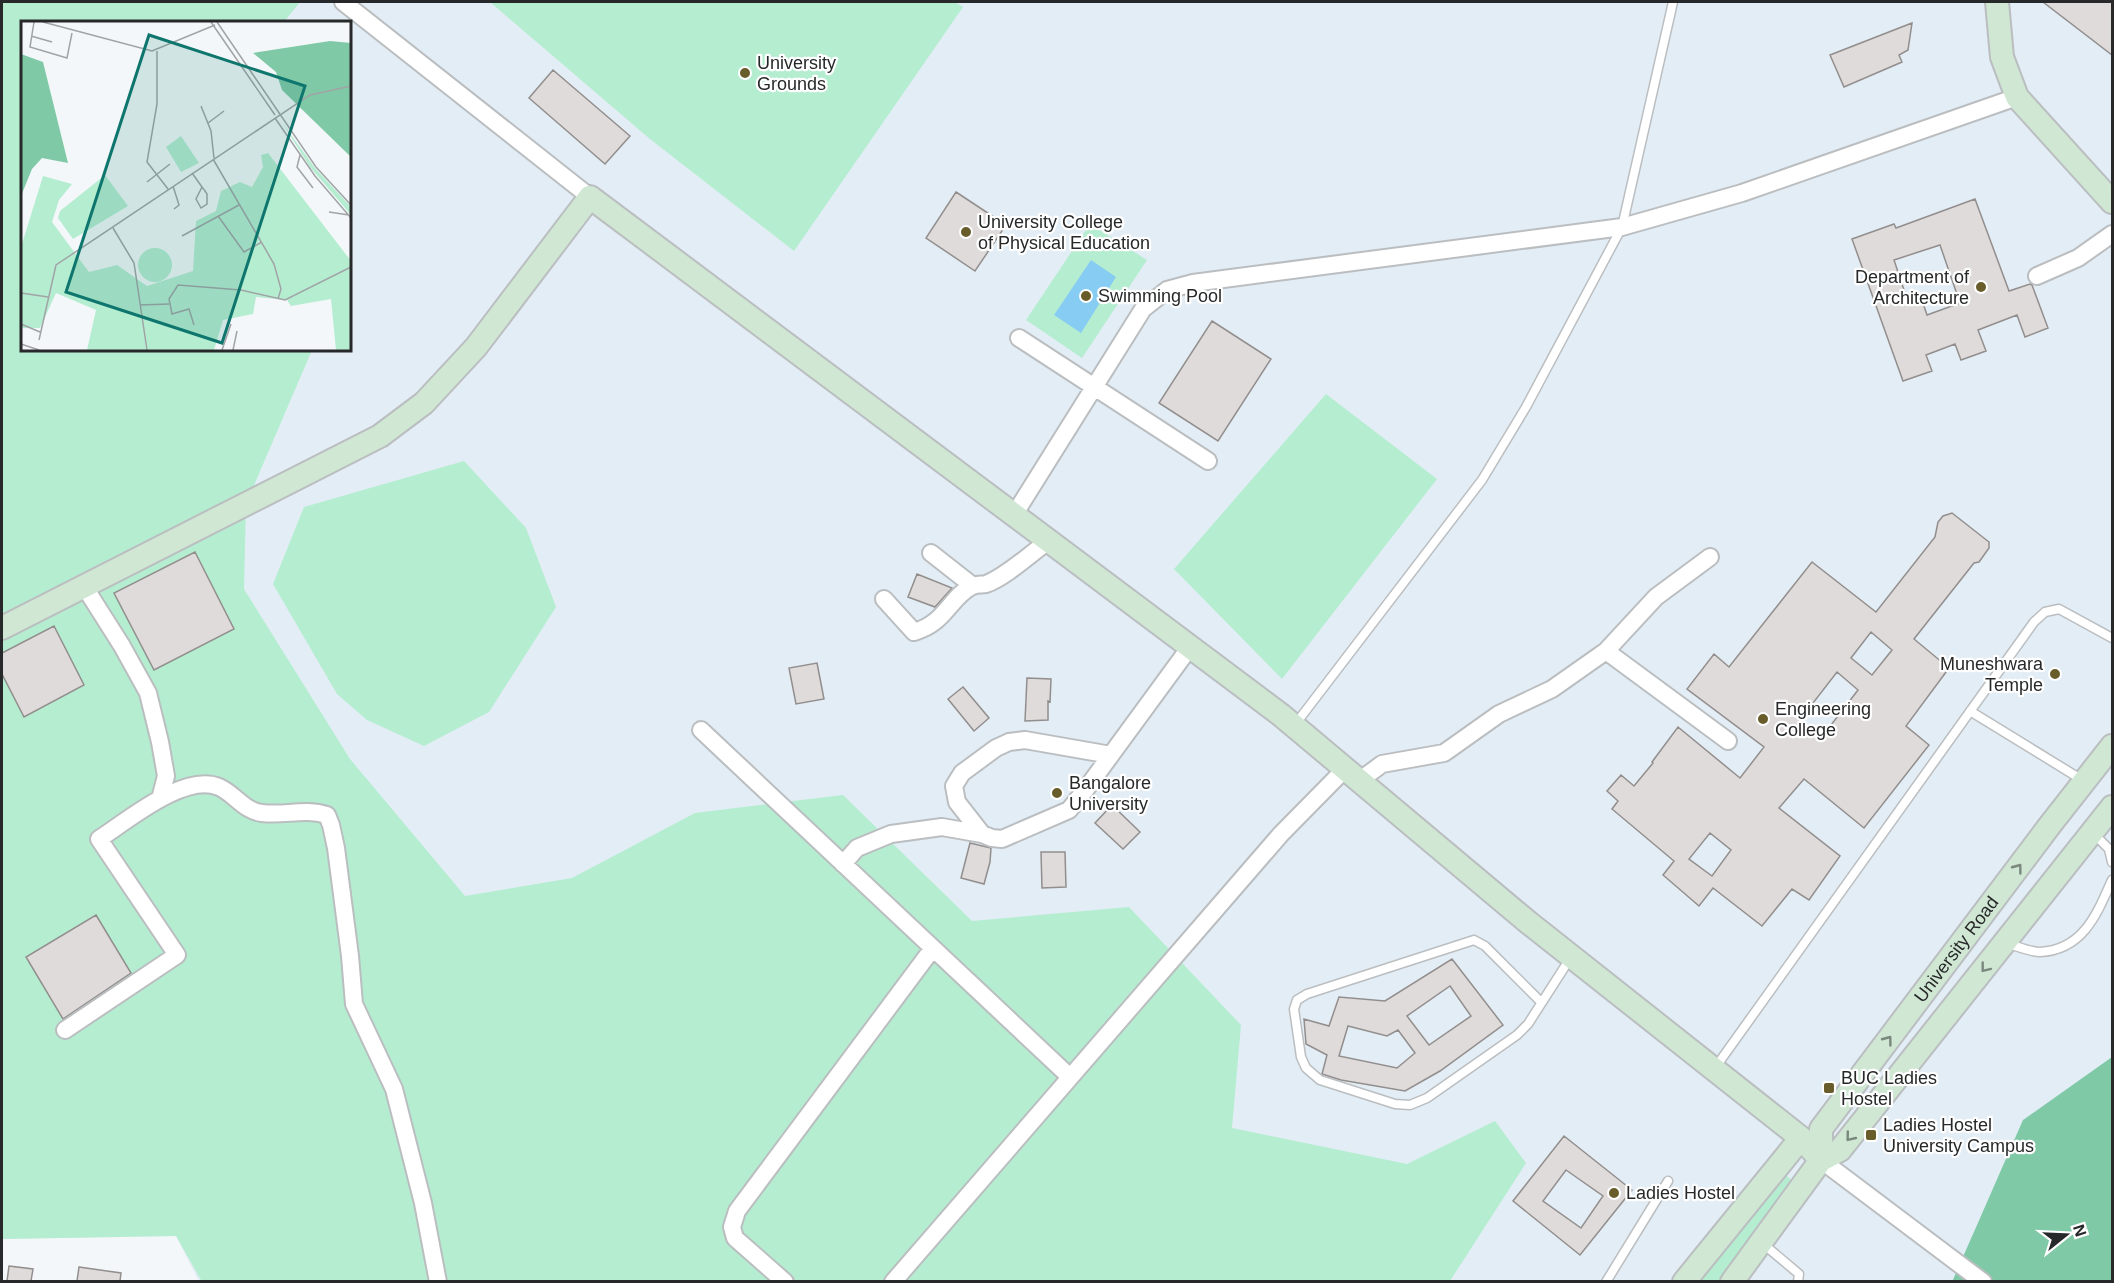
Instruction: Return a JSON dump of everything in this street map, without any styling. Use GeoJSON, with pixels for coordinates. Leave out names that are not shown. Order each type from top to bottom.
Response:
{"type":"FeatureCollection","features":[{"type":"Feature","properties":{"kind":"street"},"geometry":{"type":"LineString","coordinates":[[343,2],[590,197],[1294,726],[1571,957],[1801,1138],[1821,1160],[1983,1281]]}},
{"type":"Feature","properties":{"kind":"street"},"geometry":{"type":"LineString","coordinates":[[1996,2],[2002,57],[2017,97],[2112,202]]}},
{"type":"Feature","properties":{"kind":"street"},"geometry":{"type":"LineString","coordinates":[[1014,515],[1143,309],[1167,290],[1193,283],[1622,227],[1742,193],[2017,97]]}},
{"type":"Feature","properties":{"kind":"street"},"geometry":{"type":"LineString","coordinates":[[2,628],[380,436],[424,403],[476,347],[590,197]]}},
{"type":"Feature","properties":{"kind":"street"},"geometry":{"type":"LineString","coordinates":[[2037,276],[2078,258],[2112,234]]}},
{"type":"Feature","properties":{"kind":"street"},"geometry":{"type":"LineString","coordinates":[[1019,338],[1208,461]]}},
{"type":"Feature","properties":{"kind":"street"},"geometry":{"type":"LineString","coordinates":[[884,599],[914,632],[925,629],[944,615],[962,594],[973,586],[986,584],[1048,541]]}},
{"type":"Feature","properties":{"kind":"street"},"geometry":{"type":"LineString","coordinates":[[930,553],[973,586]]}},
{"type":"Feature","properties":{"kind":"street"},"geometry":{"type":"LineString","coordinates":[[893,1281],[1281,834],[1352,775],[1382,764],[1444,753],[1499,714],[1552,689],[1606,651],[1656,597],[1710,557]]}},
{"type":"Feature","properties":{"kind":"street"},"geometry":{"type":"LineString","coordinates":[[84,586],[122,646],[148,693],[166,776],[160,799]]}},
{"type":"Feature","properties":{"kind":"street"},"geometry":{"type":"LineString","coordinates":[[843,864],[857,849],[891,834],[942,827],[992,838],[1002,838],[1069,810],[1190,647]]}},
{"type":"Feature","properties":{"kind":"street"},"geometry":{"type":"LineString","coordinates":[[1606,651],[1728,741]]}},
{"type":"Feature","properties":{"kind":"street"},"geometry":{"type":"LineString","coordinates":[[701,730],[1070,1077]]}},
{"type":"Feature","properties":{"kind":"street"},"geometry":{"type":"LineString","coordinates":[[982,834],[957,802],[954,786],[962,773],[996,748],[1009,742],[1025,740],[1111,755]]}},
{"type":"Feature","properties":{"kind":"street","name":"University Road"},"geometry":{"type":"LineString","coordinates":[[1821,1160],[1821,1129],[2112,746]]}},
{"type":"Feature","properties":{"kind":"street"},"geometry":{"type":"LineString","coordinates":[[65,1030],[177,955],[99,839],[160,799],[198,783],[219,787],[250,811],[263,814],[315,811],[327,815],[336,848],[354,1004],[394,1089],[423,1203],[438,1281]]}},
{"type":"Feature","properties":{"kind":"street","name":"University Road"},"geometry":{"type":"LineString","coordinates":[[1732,1281],[1821,1160],[1840,1150],[2112,807]]}},
{"type":"Feature","properties":{"kind":"street"},"geometry":{"type":"LineString","coordinates":[[784,1281],[735,1238],[732,1227],[737,1211],[933,948]]}},
{"type":"Feature","properties":{"kind":"street"},"geometry":{"type":"LineString","coordinates":[[1684,1281],[1801,1138]]}},
{"type":"Feature","properties":{"kind":"lane"},"geometry":{"type":"LineString","coordinates":[[1294,726],[1482,480],[1526,407],[1622,227],[1673,2]]}},
{"type":"Feature","properties":{"kind":"lane"},"geometry":{"type":"LineString","coordinates":[[1714,1070],[2034,622],[2045,612],[2059,609],[2112,638]]}},
{"type":"Feature","properties":{"kind":"lane"},"geometry":{"type":"LineString","coordinates":[[1970,711],[2085,781]]}},
{"type":"Feature","properties":{"kind":"lane"},"geometry":{"type":"LineString","coordinates":[[2092,833],[2109,849],[2112,861]]}},
{"type":"Feature","properties":{"kind":"lane"},"geometry":{"type":"LineString","coordinates":[[2004,943],[2039,952],[2064,946],[2082,935],[2100,908],[2112,880]]}},
{"type":"Feature","properties":{"kind":"lane"},"geometry":{"type":"LineString","coordinates":[[1542,1002],[1485,946],[1474,940],[1307,994],[1297,1000],[1294,1009],[1301,1057],[1306,1068],[1320,1080],[1395,1104],[1410,1105],[1427,1098],[1517,1035],[1528,1024],[1571,957]]}},
{"type":"Feature","properties":{"kind":"lane"},"geometry":{"type":"LineString","coordinates":[[1606,1281],[1668,1180]]}},
{"type":"Feature","properties":{"kind":"lane"},"geometry":{"type":"LineString","coordinates":[[1761,1242],[1799,1274],[1798,1281]]}},
{"type":"Feature","properties":{"kind":"shaded area","name":"Bangalore University"},"geometry":{"type":"Polygon","coordinates":[[[2,2],[2112,2],[2112,1281],[199,1282],[176,1236],[2,1239],[2,2]]]}},
{"type":"Feature","properties":{"kind":"green space"},"geometry":{"type":"Polygon","coordinates":[[[2,2],[300,2],[285,21],[21,21],[21,351],[312,351],[246,504],[244,589],[350,759],[465,896],[572,878],[695,813],[843,795],[972,921],[1129,907],[1241,1025],[1232,1128],[1407,1164],[1495,1121],[1526,1163],[1450,1281],[202,1282],[176,1236],[2,1239],[2,2]]]}},
{"type":"Feature","properties":{"kind":"green space","name":"University Grounds"},"geometry":{"type":"Polygon","coordinates":[[[490,2],[955,2],[963,7],[794,251],[650,139],[490,2]]]}},
{"type":"Feature","properties":{"kind":"green space"},"geometry":{"type":"Polygon","coordinates":[[[1090,224],[1147,260],[1082,358],[1026,320],[1090,224]]]}},
{"type":"Feature","properties":{"kind":"green space"},"geometry":{"type":"Polygon","coordinates":[[[1326,394],[1437,479],[1282,679],[1174,569],[1326,394]]]}},
{"type":"Feature","properties":{"kind":"green space"},"geometry":{"type":"Polygon","coordinates":[[[464,461],[526,528],[556,607],[489,712],[424,746],[367,720],[337,694],[273,584],[304,507],[464,461]]]}},
{"type":"Feature","properties":{"kind":"green space"},"geometry":{"type":"Polygon","coordinates":[[[2112,1057],[2112,1281],[1952,1282],[2023,1120],[2112,1057]]]}},
{"type":"Feature","properties":{"kind":"green space"},"geometry":{"type":"Polygon","coordinates":[[[1781,1171],[1795,1183],[1723,1281],[1696,1282],[1781,1171]]]}},
{"type":"Feature","properties":{"kind":"water","name":"Swimming Pool"},"geometry":{"type":"Polygon","coordinates":[[[1091,260],[1116,277],[1081,333],[1054,315],[1091,260]]]}},
{"type":"Feature","properties":{"kind":"building"},"geometry":{"type":"Polygon","coordinates":[[[2043,2],[2112,2],[2112,55],[2043,2]]]}},
{"type":"Feature","properties":{"kind":"building"},"geometry":{"type":"Polygon","coordinates":[[[1912,23],[1908,50],[1899,55],[1902,62],[1844,87],[1830,55],[1912,23]]]}},
{"type":"Feature","properties":{"kind":"building"},"geometry":{"type":"Polygon","coordinates":[[[553,70],[630,136],[605,164],[529,98],[553,70]]]}},
{"type":"Feature","properties":{"kind":"building","name":"University College of Physical Education"},"geometry":{"type":"Polygon","coordinates":[[[956,192],[1006,225],[975,271],[926,238],[956,192]]]}},
{"type":"Feature","properties":{"kind":"building","name":"Department of Architecture"},"geometry":{"type":"Polygon","coordinates":[[[1975,199],[2009,291],[2032,285],[2048,328],[2025,337],[2017,315],[1978,330],[1986,351],[1961,360],[1955,344],[1926,355],[1932,371],[1903,381],[1852,239],[1894,224],[1896,228],[1975,199]],[[1940,245],[1894,260],[1907,299],[1920,294],[1927,315],[1960,303],[1940,245]]]}},
{"type":"Feature","properties":{"kind":"building"},"geometry":{"type":"Polygon","coordinates":[[[1212,321],[1271,359],[1218,441],[1159,403],[1212,321]]]}},
{"type":"Feature","properties":{"kind":"building","name":"Engineering College"},"geometry":{"type":"Polygon","coordinates":[[[1952,513],[1989,542],[1989,548],[1979,562],[1974,563],[1914,639],[1949,668],[1906,726],[1929,745],[1864,828],[1804,779],[1779,808],[1840,856],[1809,900],[1792,889],[1762,926],[1713,888],[1699,906],[1663,875],[1674,861],[1612,809],[1618,801],[1607,791],[1621,775],[1634,786],[1678,727],[1740,778],[1764,747],[1687,689],[1714,654],[1729,667],[1812,562],[1876,612],[1935,537],[1938,522],[1943,516],[1952,513]],[[1871,632],[1851,658],[1872,675],[1892,650],[1871,632]],[[1837,672],[1799,721],[1821,738],[1858,690],[1837,672]],[[1710,833],[1689,859],[1712,876],[1731,850],[1710,833]]]}},
{"type":"Feature","properties":{"kind":"building"},"geometry":{"type":"Polygon","coordinates":[[[195,552],[234,629],[154,670],[114,593],[195,552]]]}},
{"type":"Feature","properties":{"kind":"building"},"geometry":{"type":"Polygon","coordinates":[[[917,574],[952,588],[935,607],[908,597],[917,574]]]}},
{"type":"Feature","properties":{"kind":"building"},"geometry":{"type":"Polygon","coordinates":[[[54,626],[84,685],[24,717],[2,674],[2,653],[54,626]]]}},
{"type":"Feature","properties":{"kind":"building"},"geometry":{"type":"Polygon","coordinates":[[[817,663],[824,699],[796,704],[789,668],[817,663]]]}},
{"type":"Feature","properties":{"kind":"building"},"geometry":{"type":"Polygon","coordinates":[[[1027,678],[1051,679],[1048,720],[1025,721],[1027,678]]]}},
{"type":"Feature","properties":{"kind":"building"},"geometry":{"type":"Polygon","coordinates":[[[963,687],[989,718],[974,731],[948,699],[963,687]]]}},
{"type":"Feature","properties":{"kind":"building"},"geometry":{"type":"Polygon","coordinates":[[[1112,805],[1140,832],[1123,849],[1095,823],[1112,805]]]}},
{"type":"Feature","properties":{"kind":"building"},"geometry":{"type":"Polygon","coordinates":[[[970,843],[991,848],[984,884],[961,878],[970,843]]]}},
{"type":"Feature","properties":{"kind":"building"},"geometry":{"type":"Polygon","coordinates":[[[1041,852],[1065,852],[1066,887],[1042,888],[1041,852]]]}},
{"type":"Feature","properties":{"kind":"building"},"geometry":{"type":"Polygon","coordinates":[[[96,915],[131,973],[63,1019],[26,957],[96,915]]]}},
{"type":"Feature","properties":{"kind":"building"},"geometry":{"type":"Polygon","coordinates":[[[1452,959],[1503,1025],[1440,1071],[1405,1091],[1341,1080],[1322,1074],[1327,1055],[1306,1044],[1304,1019],[1329,1026],[1339,997],[1385,1001],[1452,959]],[[1450,986],[1407,1016],[1429,1045],[1471,1016],[1450,986]],[[1348,1026],[1339,1056],[1397,1068],[1415,1053],[1398,1030],[1387,1036],[1348,1026]]]}},
{"type":"Feature","properties":{"kind":"building","name":"Ladies Hostel"},"geometry":{"type":"Polygon","coordinates":[[[1564,1136],[1632,1190],[1580,1255],[1513,1201],[1564,1136]],[[1566,1170],[1543,1201],[1581,1228],[1603,1196],[1566,1170]]]}},
{"type":"Feature","properties":{"kind":"building"},"geometry":{"type":"Polygon","coordinates":[[[9,1266],[33,1269],[31,1281],[7,1281],[9,1266]]]}},
{"type":"Feature","properties":{"kind":"building"},"geometry":{"type":"Polygon","coordinates":[[[79,1267],[121,1273],[120,1281],[77,1281],[79,1267]]]}},
{"type":"Feature","properties":{"kind":"place","name":"University Grounds"},"geometry":{"type":"Point","coordinates":[745,73]}},
{"type":"Feature","properties":{"kind":"place","name":"University College of Physical Education"},"geometry":{"type":"Point","coordinates":[966,232]}},
{"type":"Feature","properties":{"kind":"place","name":"Department of Architecture"},"geometry":{"type":"Point","coordinates":[1981,287]}},
{"type":"Feature","properties":{"kind":"place","name":"Swimming Pool"},"geometry":{"type":"Point","coordinates":[1086,296]}},
{"type":"Feature","properties":{"kind":"place","name":"Muneshwara Temple"},"geometry":{"type":"Point","coordinates":[2055,674]}},
{"type":"Feature","properties":{"kind":"place","name":"Engineering College"},"geometry":{"type":"Point","coordinates":[1763,719]}},
{"type":"Feature","properties":{"kind":"place","name":"Bangalore University"},"geometry":{"type":"Point","coordinates":[1057,793]}},
{"type":"Feature","properties":{"kind":"place","name":"BUC Ladies Hostel"},"geometry":{"type":"Point","coordinates":[1829,1088]}},
{"type":"Feature","properties":{"kind":"place","name":"Ladies Hostel University Campus"},"geometry":{"type":"Point","coordinates":[1871,1135]}},
{"type":"Feature","properties":{"kind":"place","name":"Ladies Hostel"},"geometry":{"type":"Point","coordinates":[1614,1193]}}]}
